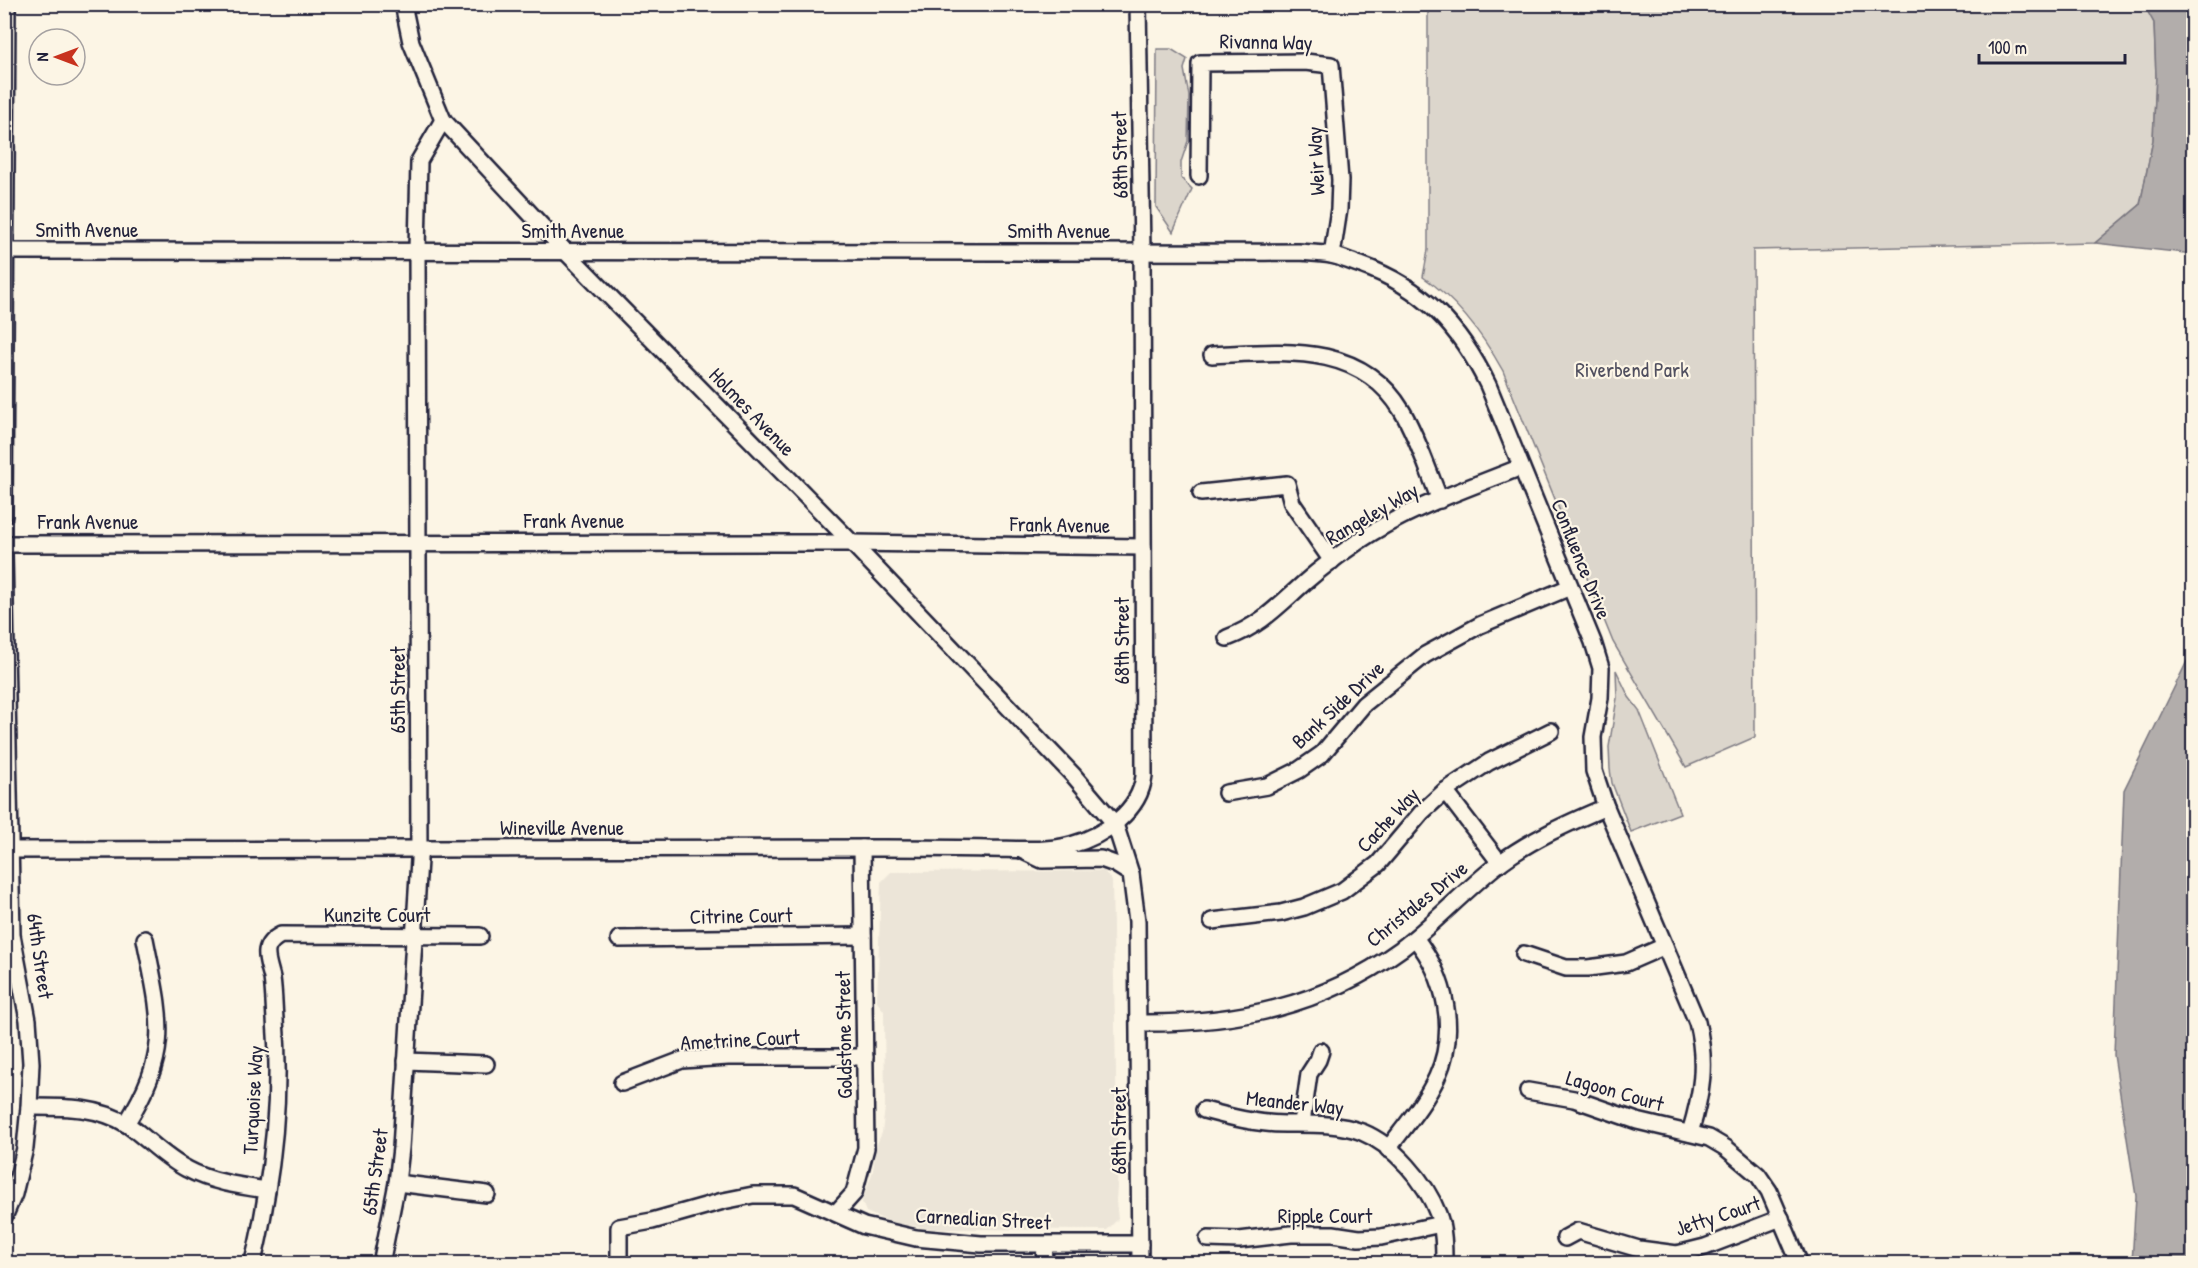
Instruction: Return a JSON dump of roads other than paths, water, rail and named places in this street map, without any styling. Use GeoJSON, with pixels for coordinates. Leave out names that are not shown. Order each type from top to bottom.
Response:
{"type":"FeatureCollection","features":[{"type":"Feature","properties":{"kind":"street"},"geometry":{"type":"LineString","coordinates":[[4,516],[7,4]]}},
{"type":"Feature","properties":{"kind":"street","name":"Holmes Avenue"},"geometry":{"type":"LineString","coordinates":[[403,4],[411,42],[443,120],[566,252],[852,543],[1074,776],[1115,824]]}},
{"type":"Feature","properties":{"kind":"street","name":"68th Street"},"geometry":{"type":"LineString","coordinates":[[1138,4],[1142,252],[1144,776],[1143,788],[1137,801],[1115,824],[1131,874],[1137,921],[1140,1263]]}},
{"type":"Feature","properties":{"kind":"street","name":"Rivanna Way"},"geometry":{"type":"LineString","coordinates":[[1199,176],[1200,63],[1305,62],[1331,65]]}},
{"type":"Feature","properties":{"kind":"street","name":"Weir Way"},"geometry":{"type":"LineString","coordinates":[[1331,65],[1340,180],[1339,209],[1332,255]]}},
{"type":"Feature","properties":{"kind":"street","name":"65th Street"},"geometry":{"type":"LineString","coordinates":[[381,1263],[397,1183],[419,850],[417,250],[419,161],[443,120]]}},
{"type":"Feature","properties":{"kind":"street","name":"Smith Avenue"},"geometry":{"type":"LineString","coordinates":[[5,252],[417,250],[1142,252]]}},
{"type":"Feature","properties":{"kind":"street","name":"Confluence Drive"},"geometry":{"type":"LineString","coordinates":[[1142,252],[1298,252],[1332,255],[1377,271],[1424,299],[1454,329],[1478,365],[1601,668],[1600,698],[1593,736],[1594,771],[1606,807],[1697,1022],[1702,1044],[1701,1094],[1690,1133]]}},
{"type":"Feature","properties":{"kind":"street"},"geometry":{"type":"LineString","coordinates":[[1212,355],[1304,352],[1332,358],[1364,372],[1378,382],[1402,411],[1440,500]]}},
{"type":"Feature","properties":{"kind":"street","name":"Rangeley Way"},"geometry":{"type":"LineString","coordinates":[[1227,638],[1263,620],[1332,561],[1385,526],[1440,500],[1521,467]]}},
{"type":"Feature","properties":{"kind":"street"},"geometry":{"type":"LineString","coordinates":[[1201,493],[1287,484],[1292,503],[1332,561]]}},
{"type":"Feature","properties":{"kind":"street","name":"Frank Avenue"},"geometry":{"type":"LineString","coordinates":[[4,544],[852,543],[1143,548]]}},
{"type":"Feature","properties":{"kind":"street","name":"64th Street"},"geometry":{"type":"LineString","coordinates":[[4,553],[8,936],[28,1020],[31,1063],[25,1148],[14,1194],[4,1217]]}},
{"type":"Feature","properties":{"kind":"street","name":"Bank Side Drive"},"geometry":{"type":"LineString","coordinates":[[1226,793],[1267,786],[1299,770],[1322,754],[1364,704],[1425,655],[1480,625],[1570,587]]}},
{"type":"Feature","properties":{"kind":"street","name":"Cache Way"},"geometry":{"type":"LineString","coordinates":[[1212,921],[1281,913],[1304,907],[1342,891],[1378,864],[1422,812],[1445,791],[1489,762],[1551,731]]}},
{"type":"Feature","properties":{"kind":"street"},"geometry":{"type":"LineString","coordinates":[[1445,791],[1500,863]]}},
{"type":"Feature","properties":{"kind":"street","name":"Christales Drive"},"geometry":{"type":"LineString","coordinates":[[1139,1023],[1212,1021],[1273,1011],[1335,987],[1367,971],[1414,938],[1500,863],[1552,832],[1606,807]]}},
{"type":"Feature","properties":{"kind":"street","name":"Wineville Avenue"},"geometry":{"type":"LineString","coordinates":[[8,850],[1018,849],[1070,845],[1084,841],[1115,824]]}},
{"type":"Feature","properties":{"kind":"street","name":"Goldstone Street"},"geometry":{"type":"LineString","coordinates":[[836,1213],[854,1193],[866,1148],[862,848]]}},
{"type":"Feature","properties":{"kind":"street"},"geometry":{"type":"LineString","coordinates":[[1018,849],[1042,860],[1101,859],[1131,874]]}},
{"type":"Feature","properties":{"kind":"street","name":"Kunzite Court"},"geometry":{"type":"LineString","coordinates":[[273,939],[280,935],[480,936]]}},
{"type":"Feature","properties":{"kind":"street","name":"Citrine Court"},"geometry":{"type":"LineString","coordinates":[[620,939],[863,936]]}},
{"type":"Feature","properties":{"kind":"street"},"geometry":{"type":"LineString","coordinates":[[1388,1149],[1432,1087],[1443,1061],[1448,1028],[1442,988],[1430,960],[1414,938]]}},
{"type":"Feature","properties":{"kind":"street"},"geometry":{"type":"LineString","coordinates":[[126,1124],[149,1083],[159,1047],[158,1006],[145,939]]}},
{"type":"Feature","properties":{"kind":"street","name":"Turquoise Way"},"geometry":{"type":"LineString","coordinates":[[252,1263],[267,1190],[278,1098],[277,1041],[272,978],[266,954],[273,939]]}},
{"type":"Feature","properties":{"kind":"street"},"geometry":{"type":"LineString","coordinates":[[1524,954],[1566,968],[1588,968],[1626,963],[1665,946]]}},
{"type":"Feature","properties":{"kind":"street"},"geometry":{"type":"LineString","coordinates":[[1302,1123],[1309,1074],[1321,1051]]}},
{"type":"Feature","properties":{"kind":"street","name":"Ametrine Court"},"geometry":{"type":"LineString","coordinates":[[622,1083],[682,1060],[728,1057],[865,1057]]}},
{"type":"Feature","properties":{"kind":"street"},"geometry":{"type":"LineString","coordinates":[[406,1061],[486,1064]]}},
{"type":"Feature","properties":{"kind":"street","name":"Lagoon Court"},"geometry":{"type":"LineString","coordinates":[[1528,1091],[1574,1099],[1637,1120],[1709,1138],[1726,1148],[1758,1175],[1769,1191],[1800,1263]]}},
{"type":"Feature","properties":{"kind":"street"},"geometry":{"type":"LineString","coordinates":[[29,1107],[73,1107],[92,1110],[126,1124],[187,1169],[219,1181],[267,1190]]}},
{"type":"Feature","properties":{"kind":"street","name":"Meander Way"},"geometry":{"type":"LineString","coordinates":[[1204,1110],[1256,1121],[1302,1123],[1362,1132],[1406,1162],[1422,1183],[1439,1215],[1444,1241],[1444,1263]]}},
{"type":"Feature","properties":{"kind":"street"},"geometry":{"type":"LineString","coordinates":[[397,1183],[487,1194]]}},
{"type":"Feature","properties":{"kind":"street","name":"Carnealian Street"},"geometry":{"type":"LineString","coordinates":[[619,1263],[620,1227],[753,1195],[794,1195],[864,1226],[916,1238],[981,1244],[1140,1244]]}},
{"type":"Feature","properties":{"kind":"street","name":"Jetty Court"},"geometry":{"type":"LineString","coordinates":[[1565,1238],[1578,1231],[1639,1249],[1677,1254],[1705,1247],[1781,1218]]}},
{"type":"Feature","properties":{"kind":"street","name":"Ripple Court"},"geometry":{"type":"LineString","coordinates":[[1208,1239],[1239,1240],[1291,1234],[1333,1234],[1359,1238],[1389,1235],[1441,1224]]}},
{"type":"Feature","properties":{"kind":"street"},"geometry":{"type":"LineString","coordinates":[[1044,1263],[1045,1245]]}},
{"type":"Feature","properties":{"kind":"park label","name":"Riverbend Park"},"geometry":{"type":"Point","coordinates":[1632,370]}}]}
